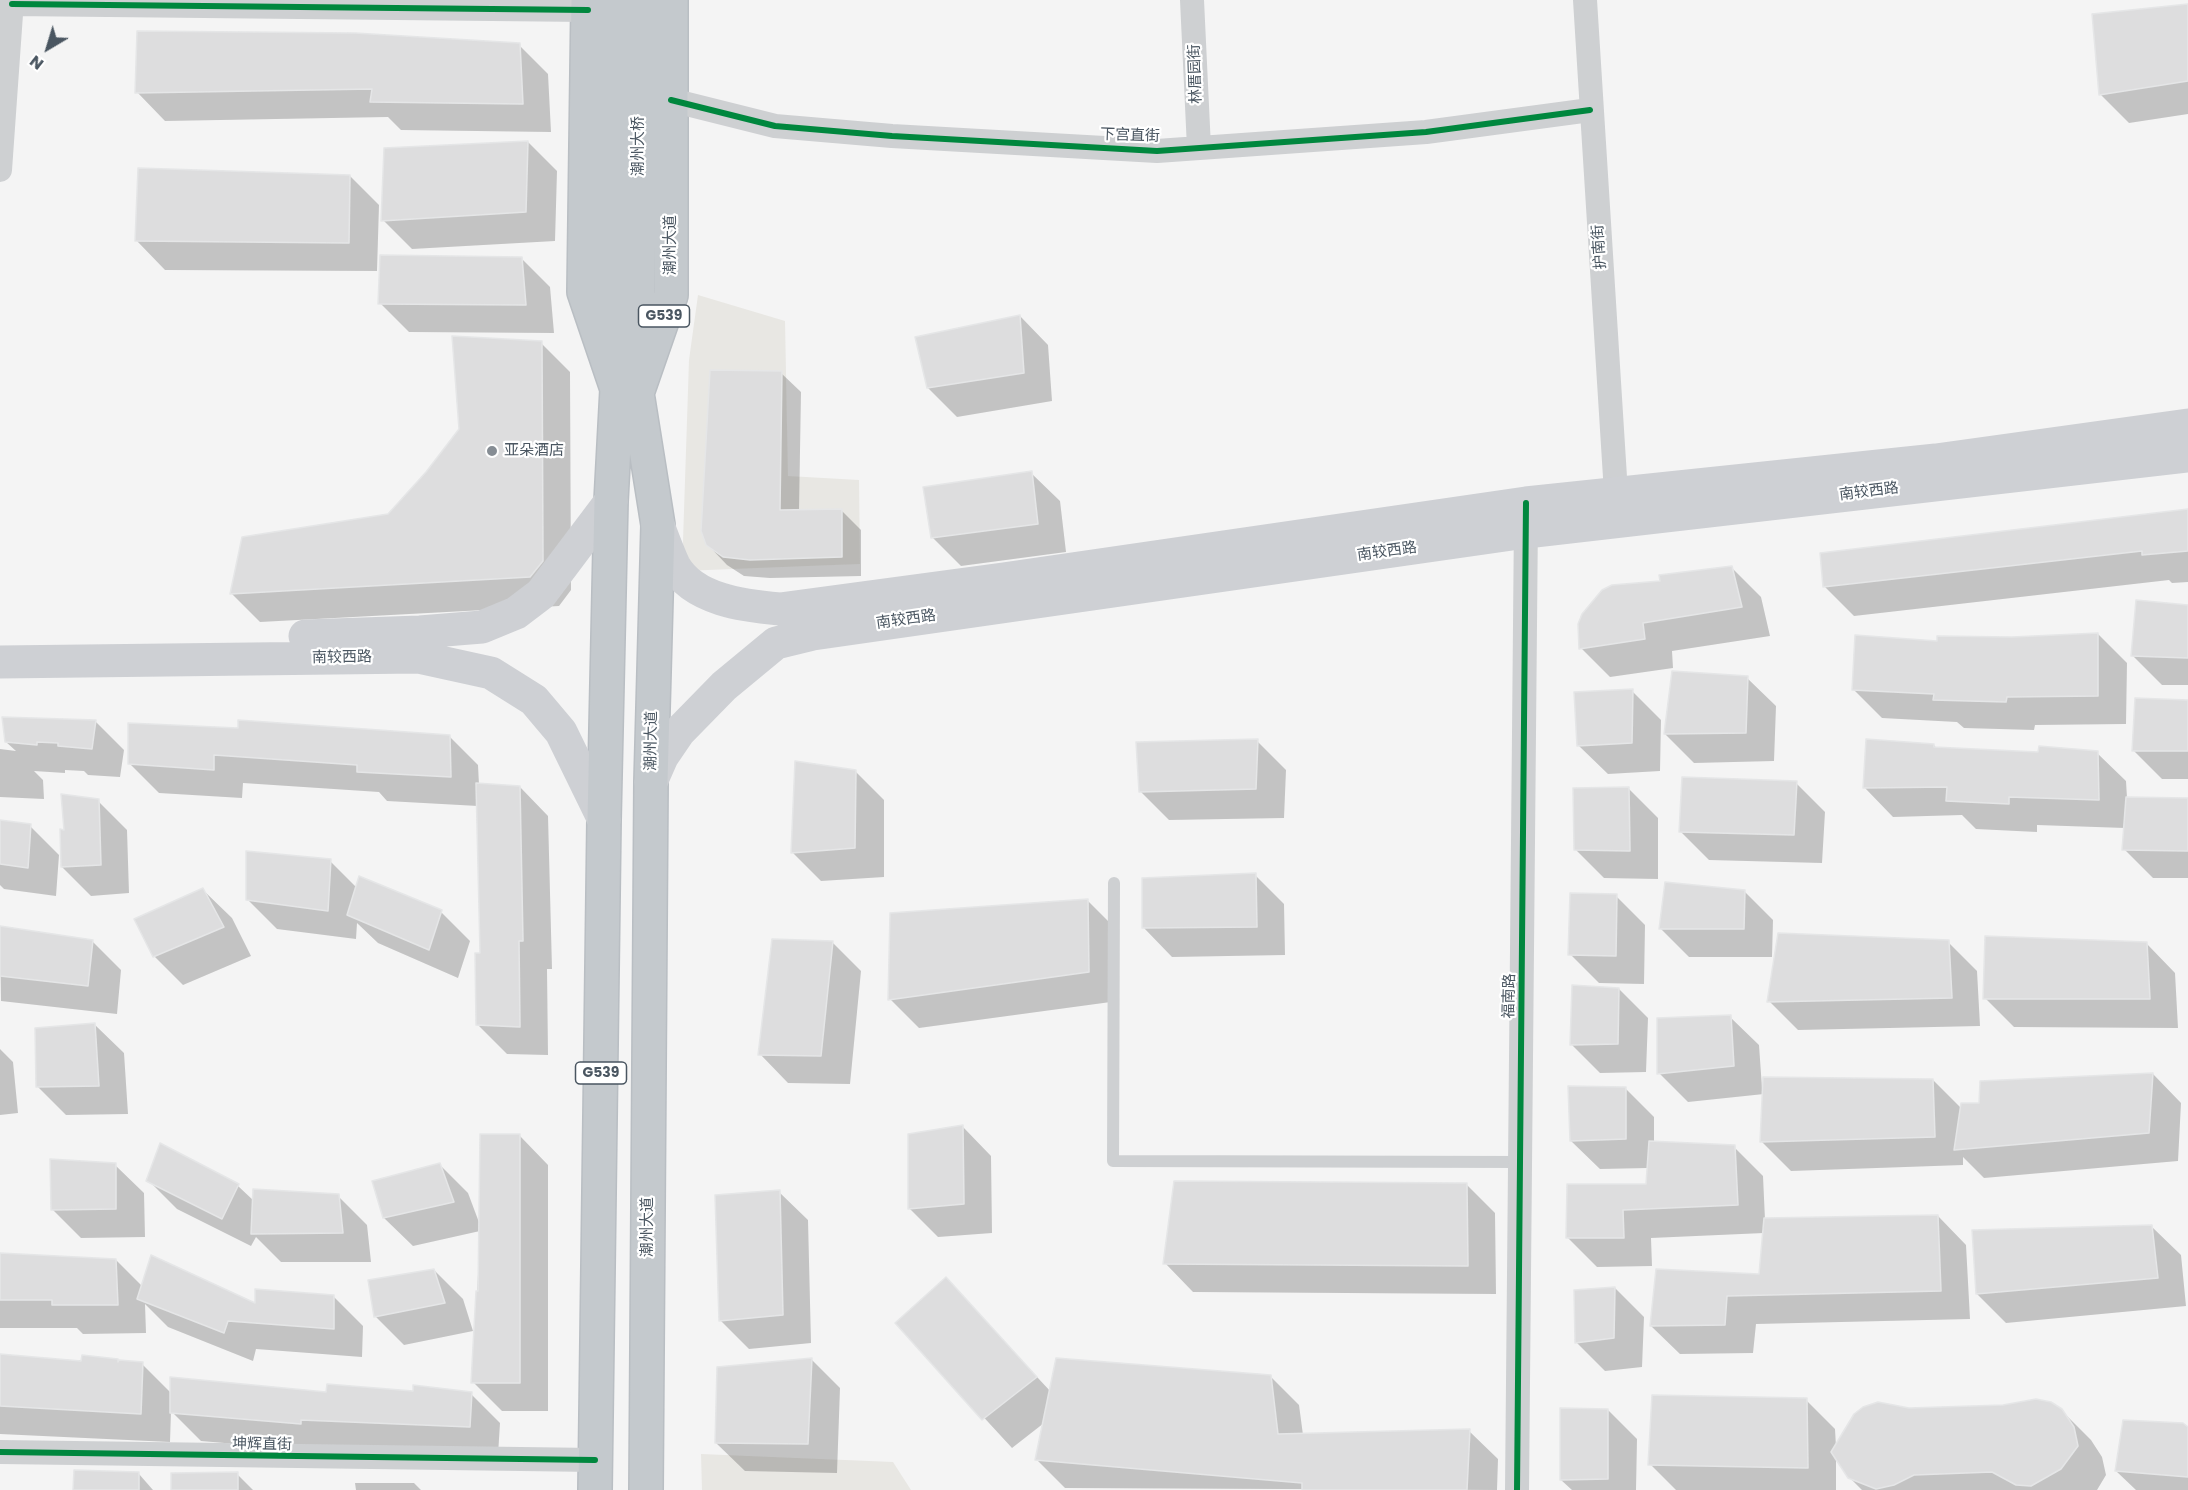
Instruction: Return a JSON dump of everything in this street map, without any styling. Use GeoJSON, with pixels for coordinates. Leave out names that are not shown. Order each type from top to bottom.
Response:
{"type":"FeatureCollection","features":[{"type":"Feature","properties":{"kind":"highway","name":"潮州大桥"},"geometry":{"type":"LineString","coordinates":[[626,290],[640,0]]}},
{"type":"Feature","properties":{"kind":"highway","name":"潮州大道"},"geometry":{"type":"LineString","coordinates":[[595,1475],[611,501],[627,391],[671,295],[671,0]]}},
{"type":"Feature","properties":{"kind":"highway","name":"潮州大桥"},"geometry":{"type":"LineString","coordinates":[[597,3],[626,290]]}},
{"type":"Feature","properties":{"kind":"highway","name":"潮州大道"},"geometry":{"type":"LineString","coordinates":[[597,3],[584,292],[627,391],[658,525],[651,782],[646,1490]]}},
{"type":"Feature","properties":{"kind":"highway"},"geometry":{"type":"LineString","coordinates":[[626,290],[627,391]]}},
{"type":"Feature","properties":{"kind":"main road","name":"南较西路"},"geometry":{"type":"LineString","coordinates":[[651,782],[662,757],[679,732],[724,686],[776,643],[813,634],[1526,517],[1616,494],[1936,460],[2188,425]]}},
{"type":"Feature","properties":{"kind":"main road","name":"南较西路"},"geometry":{"type":"LineString","coordinates":[[658,525],[675,567],[691,583],[715,597],[747,606],[780,609],[1014,578],[1526,517],[2188,456]]}},
{"type":"Feature","properties":{"kind":"main road","name":"南较西路"},"geometry":{"type":"LineString","coordinates":[[0,640],[147,642],[420,632],[482,627],[516,614],[541,594],[611,501]]}},
{"type":"Feature","properties":{"kind":"main road","name":"南较西路"},"geometry":{"type":"LineString","coordinates":[[0,662],[418,657],[491,673],[534,700],[561,732],[604,820]]}},
{"type":"Feature","properties":{"kind":"street","name":"林厝园街"},"geometry":{"type":"LineString","coordinates":[[1192,0],[1199,148]]}},
{"type":"Feature","properties":{"kind":"street","name":"护南街"},"geometry":{"type":"LineString","coordinates":[[1585,0],[1590,110],[1616,494]]}},
{"type":"Feature","properties":{"kind":"street"},"geometry":{"type":"LineString","coordinates":[[0,170],[12,2],[597,3]]}},
{"type":"Feature","properties":{"kind":"street","name":"下宫直街"},"geometry":{"type":"LineString","coordinates":[[672,100],[775,126],[892,136],[1157,151],[1426,132],[1590,110]]}},
{"type":"Feature","properties":{"kind":"street","name":"福南路"},"geometry":{"type":"LineString","coordinates":[[1517,1490],[1526,517]]}},
{"type":"Feature","properties":{"kind":"street","name":"坤辉直街"},"geometry":{"type":"LineString","coordinates":[[0,1452],[595,1475]]}},
{"type":"Feature","properties":{"kind":"lane"},"geometry":{"type":"LineString","coordinates":[[1114,883],[1113,1161],[1520,1162]]}},
{"type":"Feature","properties":{"kind":"shaded area"},"geometry":{"type":"Polygon","coordinates":[[[698,295],[785,321],[788,476],[859,480],[860,564],[682,571],[689,360],[698,295]]]}},
{"type":"Feature","properties":{"kind":"shaded area"},"geometry":{"type":"Polygon","coordinates":[[[701,1454],[893,1462],[911,1490],[702,1490],[701,1454]]]}},
{"type":"Feature","properties":{"kind":"building"},"geometry":{"type":"Polygon","coordinates":[[[2188,4],[2188,81],[2099,95],[2092,14],[2188,4]]]}},
{"type":"Feature","properties":{"kind":"building"},"geometry":{"type":"Polygon","coordinates":[[[137,31],[355,33],[520,43],[523,104],[370,102],[372,89],[135,93],[137,31]]]}},
{"type":"Feature","properties":{"kind":"building"},"geometry":{"type":"Polygon","coordinates":[[[528,141],[526,212],[381,221],[384,148],[528,141]]]}},
{"type":"Feature","properties":{"kind":"building"},"geometry":{"type":"Polygon","coordinates":[[[138,168],[350,175],[349,243],[135,241],[138,168]]]}},
{"type":"Feature","properties":{"kind":"building"},"geometry":{"type":"Polygon","coordinates":[[[380,255],[522,257],[526,305],[378,304],[380,255]]]}},
{"type":"Feature","properties":{"kind":"building"},"geometry":{"type":"Polygon","coordinates":[[[1020,315],[1024,373],[927,388],[915,337],[1020,315]]]}},
{"type":"Feature","properties":{"kind":"building","name":"亚朵酒店"},"geometry":{"type":"Polygon","coordinates":[[[452,336],[542,341],[543,561],[530,577],[230,594],[242,537],[388,514],[426,472],[459,429],[452,336]]]}},
{"type":"Feature","properties":{"kind":"building"},"geometry":{"type":"Polygon","coordinates":[[[710,370],[782,371],[780,510],[842,509],[842,557],[750,560],[723,557],[706,545],[701,531],[710,370]]]}},
{"type":"Feature","properties":{"kind":"building"},"geometry":{"type":"Polygon","coordinates":[[[1032,471],[1038,524],[931,538],[923,487],[1032,471]]]}},
{"type":"Feature","properties":{"kind":"building"},"geometry":{"type":"Polygon","coordinates":[[[2188,509],[2188,551],[2142,555],[2142,551],[1823,587],[1820,553],[2188,509]]]}},
{"type":"Feature","properties":{"kind":"building"},"geometry":{"type":"Polygon","coordinates":[[[1732,566],[1742,607],[1643,623],[1645,639],[1579,649],[1578,624],[1582,614],[1602,590],[1612,585],[1660,581],[1659,575],[1732,566]]]}},
{"type":"Feature","properties":{"kind":"building"},"geometry":{"type":"Polygon","coordinates":[[[2136,600],[2188,605],[2188,658],[2131,656],[2136,600]]]}},
{"type":"Feature","properties":{"kind":"building"},"geometry":{"type":"Polygon","coordinates":[[[2098,633],[2098,696],[2007,697],[2006,702],[1933,700],[1934,694],[1852,690],[1855,635],[1937,641],[1937,636],[2012,637],[2098,633]]]}},
{"type":"Feature","properties":{"kind":"building"},"geometry":{"type":"Polygon","coordinates":[[[1672,671],[1748,676],[1746,733],[1664,734],[1672,671]]]}},
{"type":"Feature","properties":{"kind":"building"},"geometry":{"type":"Polygon","coordinates":[[[1633,689],[1632,743],[1577,746],[1574,692],[1633,689]]]}},
{"type":"Feature","properties":{"kind":"building"},"geometry":{"type":"Polygon","coordinates":[[[2135,698],[2188,700],[2188,751],[2132,751],[2135,698]]]}},
{"type":"Feature","properties":{"kind":"building"},"geometry":{"type":"Polygon","coordinates":[[[2,717],[96,720],[92,749],[58,746],[58,743],[37,742],[37,745],[5,742],[2,717]]]}},
{"type":"Feature","properties":{"kind":"building"},"geometry":{"type":"Polygon","coordinates":[[[238,720],[450,735],[451,777],[357,772],[357,765],[214,755],[214,770],[128,764],[128,723],[238,728],[238,720]]]}},
{"type":"Feature","properties":{"kind":"building"},"geometry":{"type":"Polygon","coordinates":[[[1258,739],[1256,789],[1139,792],[1136,742],[1258,739]]]}},
{"type":"Feature","properties":{"kind":"building"},"geometry":{"type":"Polygon","coordinates":[[[1866,739],[1934,744],[1934,747],[2038,752],[2039,746],[2098,751],[2099,800],[2009,797],[2009,804],[1946,801],[1947,787],[1863,788],[1866,739]]]}},
{"type":"Feature","properties":{"kind":"building"},"geometry":{"type":"Polygon","coordinates":[[[795,761],[856,770],[855,848],[791,853],[795,761]]]}},
{"type":"Feature","properties":{"kind":"building"},"geometry":{"type":"Polygon","coordinates":[[[1682,777],[1797,781],[1794,835],[1679,832],[1682,777]]]}},
{"type":"Feature","properties":{"kind":"building"},"geometry":{"type":"Polygon","coordinates":[[[476,783],[520,786],[523,941],[519,941],[520,1027],[476,1025],[475,953],[480,953],[476,783]]]}},
{"type":"Feature","properties":{"kind":"building"},"geometry":{"type":"Polygon","coordinates":[[[1629,787],[1630,851],[1574,850],[1573,788],[1629,787]]]}},
{"type":"Feature","properties":{"kind":"building"},"geometry":{"type":"Polygon","coordinates":[[[61,794],[99,799],[101,865],[61,867],[60,829],[64,830],[61,794]]]}},
{"type":"Feature","properties":{"kind":"building"},"geometry":{"type":"Polygon","coordinates":[[[2126,797],[2188,798],[2188,851],[2122,850],[2126,797]]]}},
{"type":"Feature","properties":{"kind":"building"},"geometry":{"type":"Polygon","coordinates":[[[0,820],[31,824],[28,868],[0,864],[0,820]]]}},
{"type":"Feature","properties":{"kind":"building"},"geometry":{"type":"Polygon","coordinates":[[[246,851],[331,859],[328,911],[246,900],[246,851]]]}},
{"type":"Feature","properties":{"kind":"building"},"geometry":{"type":"Polygon","coordinates":[[[1256,873],[1257,927],[1142,928],[1142,878],[1256,873]]]}},
{"type":"Feature","properties":{"kind":"building"},"geometry":{"type":"Polygon","coordinates":[[[359,876],[442,910],[429,950],[347,915],[359,876]]]}},
{"type":"Feature","properties":{"kind":"building"},"geometry":{"type":"Polygon","coordinates":[[[1665,882],[1745,890],[1744,929],[1659,929],[1665,882]]]}},
{"type":"Feature","properties":{"kind":"building"},"geometry":{"type":"Polygon","coordinates":[[[203,888],[224,927],[153,957],[134,919],[203,888]]]}},
{"type":"Feature","properties":{"kind":"building"},"geometry":{"type":"Polygon","coordinates":[[[1570,893],[1617,894],[1616,956],[1568,955],[1570,893]]]}},
{"type":"Feature","properties":{"kind":"building"},"geometry":{"type":"Polygon","coordinates":[[[1088,899],[1089,972],[888,1000],[890,913],[1088,899]]]}},
{"type":"Feature","properties":{"kind":"building"},"geometry":{"type":"Polygon","coordinates":[[[0,926],[93,940],[88,986],[0,976],[0,926]]]}},
{"type":"Feature","properties":{"kind":"building"},"geometry":{"type":"Polygon","coordinates":[[[1778,933],[1949,940],[1952,998],[1767,1002],[1778,933]]]}},
{"type":"Feature","properties":{"kind":"building"},"geometry":{"type":"Polygon","coordinates":[[[1985,936],[2147,942],[2150,999],[1983,999],[1985,936]]]}},
{"type":"Feature","properties":{"kind":"building"},"geometry":{"type":"Polygon","coordinates":[[[772,939],[833,941],[821,1056],[758,1055],[772,939]]]}},
{"type":"Feature","properties":{"kind":"building"},"geometry":{"type":"Polygon","coordinates":[[[1572,985],[1619,988],[1618,1044],[1570,1045],[1572,985]]]}},
{"type":"Feature","properties":{"kind":"building"},"geometry":{"type":"Polygon","coordinates":[[[1731,1015],[1734,1066],[1657,1074],[1657,1018],[1731,1015]]]}},
{"type":"Feature","properties":{"kind":"building"},"geometry":{"type":"Polygon","coordinates":[[[95,1023],[99,1086],[36,1087],[35,1028],[95,1023]]]}},
{"type":"Feature","properties":{"kind":"building"},"geometry":{"type":"Polygon","coordinates":[[[2153,1073],[2149,1133],[1954,1150],[1961,1103],[1979,1103],[1980,1081],[2153,1073]]]}},
{"type":"Feature","properties":{"kind":"building"},"geometry":{"type":"Polygon","coordinates":[[[1763,1077],[1933,1079],[1935,1137],[1760,1142],[1763,1077]]]}},
{"type":"Feature","properties":{"kind":"building"},"geometry":{"type":"Polygon","coordinates":[[[1568,1086],[1626,1087],[1626,1139],[1570,1141],[1568,1086]]]}},
{"type":"Feature","properties":{"kind":"building"},"geometry":{"type":"Polygon","coordinates":[[[963,1125],[964,1204],[908,1209],[908,1134],[963,1125]]]}},
{"type":"Feature","properties":{"kind":"building"},"geometry":{"type":"Polygon","coordinates":[[[480,1134],[520,1134],[520,1383],[471,1383],[476,1291],[478,1291],[480,1134]]]}},
{"type":"Feature","properties":{"kind":"building"},"geometry":{"type":"Polygon","coordinates":[[[1649,1141],[1735,1145],[1738,1205],[1623,1210],[1624,1238],[1566,1238],[1567,1184],[1646,1184],[1649,1141]]]}},
{"type":"Feature","properties":{"kind":"building"},"geometry":{"type":"Polygon","coordinates":[[[160,1143],[239,1184],[222,1219],[146,1181],[160,1143]]]}},
{"type":"Feature","properties":{"kind":"building"},"geometry":{"type":"Polygon","coordinates":[[[50,1159],[116,1163],[116,1209],[51,1210],[50,1159]]]}},
{"type":"Feature","properties":{"kind":"building"},"geometry":{"type":"Polygon","coordinates":[[[440,1163],[454,1202],[383,1218],[372,1181],[440,1163]]]}},
{"type":"Feature","properties":{"kind":"building"},"geometry":{"type":"Polygon","coordinates":[[[1174,1181],[1467,1183],[1468,1266],[1163,1264],[1174,1181]]]}},
{"type":"Feature","properties":{"kind":"building"},"geometry":{"type":"Polygon","coordinates":[[[253,1189],[339,1194],[343,1233],[251,1234],[253,1189]]]}},
{"type":"Feature","properties":{"kind":"building"},"geometry":{"type":"Polygon","coordinates":[[[780,1190],[783,1315],[719,1321],[715,1195],[780,1190]]]}},
{"type":"Feature","properties":{"kind":"building"},"geometry":{"type":"Polygon","coordinates":[[[1938,1215],[1941,1291],[1727,1296],[1725,1325],[1650,1326],[1656,1269],[1759,1274],[1764,1218],[1938,1215]]]}},
{"type":"Feature","properties":{"kind":"building"},"geometry":{"type":"Polygon","coordinates":[[[2152,1225],[2158,1278],[1976,1294],[1972,1230],[2152,1225]]]}},
{"type":"Feature","properties":{"kind":"building"},"geometry":{"type":"Polygon","coordinates":[[[0,1253],[116,1259],[118,1305],[52,1305],[52,1300],[0,1300],[0,1253]]]}},
{"type":"Feature","properties":{"kind":"building"},"geometry":{"type":"Polygon","coordinates":[[[151,1255],[255,1303],[255,1289],[334,1295],[334,1329],[228,1321],[224,1333],[137,1299],[151,1255]]]}},
{"type":"Feature","properties":{"kind":"building"},"geometry":{"type":"Polygon","coordinates":[[[434,1269],[445,1303],[374,1317],[368,1280],[434,1269]]]}},
{"type":"Feature","properties":{"kind":"building"},"geometry":{"type":"Polygon","coordinates":[[[946,1277],[1037,1377],[982,1420],[895,1323],[946,1277]]]}},
{"type":"Feature","properties":{"kind":"building"},"geometry":{"type":"Polygon","coordinates":[[[1615,1287],[1614,1338],[1575,1343],[1574,1290],[1615,1287]]]}},
{"type":"Feature","properties":{"kind":"building"},"geometry":{"type":"Polygon","coordinates":[[[0,1354],[81,1361],[82,1355],[118,1359],[118,1362],[119,1360],[143,1362],[141,1414],[0,1406],[0,1354]]]}},
{"type":"Feature","properties":{"kind":"building"},"geometry":{"type":"Polygon","coordinates":[[[812,1358],[808,1444],[715,1443],[717,1367],[812,1358]]]}},
{"type":"Feature","properties":{"kind":"building"},"geometry":{"type":"Polygon","coordinates":[[[1056,1358],[1271,1375],[1278,1434],[1470,1429],[1467,1490],[1302,1490],[1302,1483],[1035,1460],[1056,1358]]]}},
{"type":"Feature","properties":{"kind":"building"},"geometry":{"type":"Polygon","coordinates":[[[170,1377],[326,1392],[327,1384],[413,1391],[413,1385],[472,1392],[470,1427],[301,1420],[301,1424],[170,1413],[170,1377]]]}},
{"type":"Feature","properties":{"kind":"building"},"geometry":{"type":"Polygon","coordinates":[[[1652,1395],[1807,1398],[1808,1468],[1648,1465],[1652,1395]]]}},
{"type":"Feature","properties":{"kind":"building"},"geometry":{"type":"Polygon","coordinates":[[[2036,1399],[2051,1402],[2062,1409],[2074,1427],[2078,1446],[2061,1469],[2031,1486],[2016,1485],[1992,1472],[1914,1475],[1894,1485],[1876,1489],[1848,1478],[1831,1452],[1854,1414],[1863,1407],[1878,1402],[1909,1408],[2003,1405],[2036,1399]]]}},
{"type":"Feature","properties":{"kind":"building"},"geometry":{"type":"Polygon","coordinates":[[[1560,1408],[1608,1409],[1608,1479],[1560,1480],[1560,1408]]]}},
{"type":"Feature","properties":{"kind":"building"},"geometry":{"type":"Polygon","coordinates":[[[2123,1420],[2183,1423],[2188,1427],[2188,1477],[2115,1471],[2123,1420]]]}},
{"type":"Feature","properties":{"kind":"building"},"geometry":{"type":"Polygon","coordinates":[[[74,1470],[139,1472],[139,1490],[73,1490],[74,1470]]]}},
{"type":"Feature","properties":{"kind":"building"},"geometry":{"type":"Polygon","coordinates":[[[238,1472],[238,1490],[171,1490],[171,1473],[238,1472]]]}},
{"type":"Feature","properties":{"kind":"cycle path"},"geometry":{"type":"LineString","coordinates":[[12,4],[588,10]]}},
{"type":"Feature","properties":{"kind":"cycle path"},"geometry":{"type":"LineString","coordinates":[[671,100],[775,126],[892,136],[1157,151],[1426,132],[1590,110]]}},
{"type":"Feature","properties":{"kind":"cycle path"},"geometry":{"type":"LineString","coordinates":[[1517,1490],[1526,503]]}},
{"type":"Feature","properties":{"kind":"cycle path"},"geometry":{"type":"LineString","coordinates":[[0,1452],[595,1460]]}},
{"type":"Feature","properties":{"kind":"place","name":"亚朵酒店"},"geometry":{"type":"Point","coordinates":[492,451]}}]}
